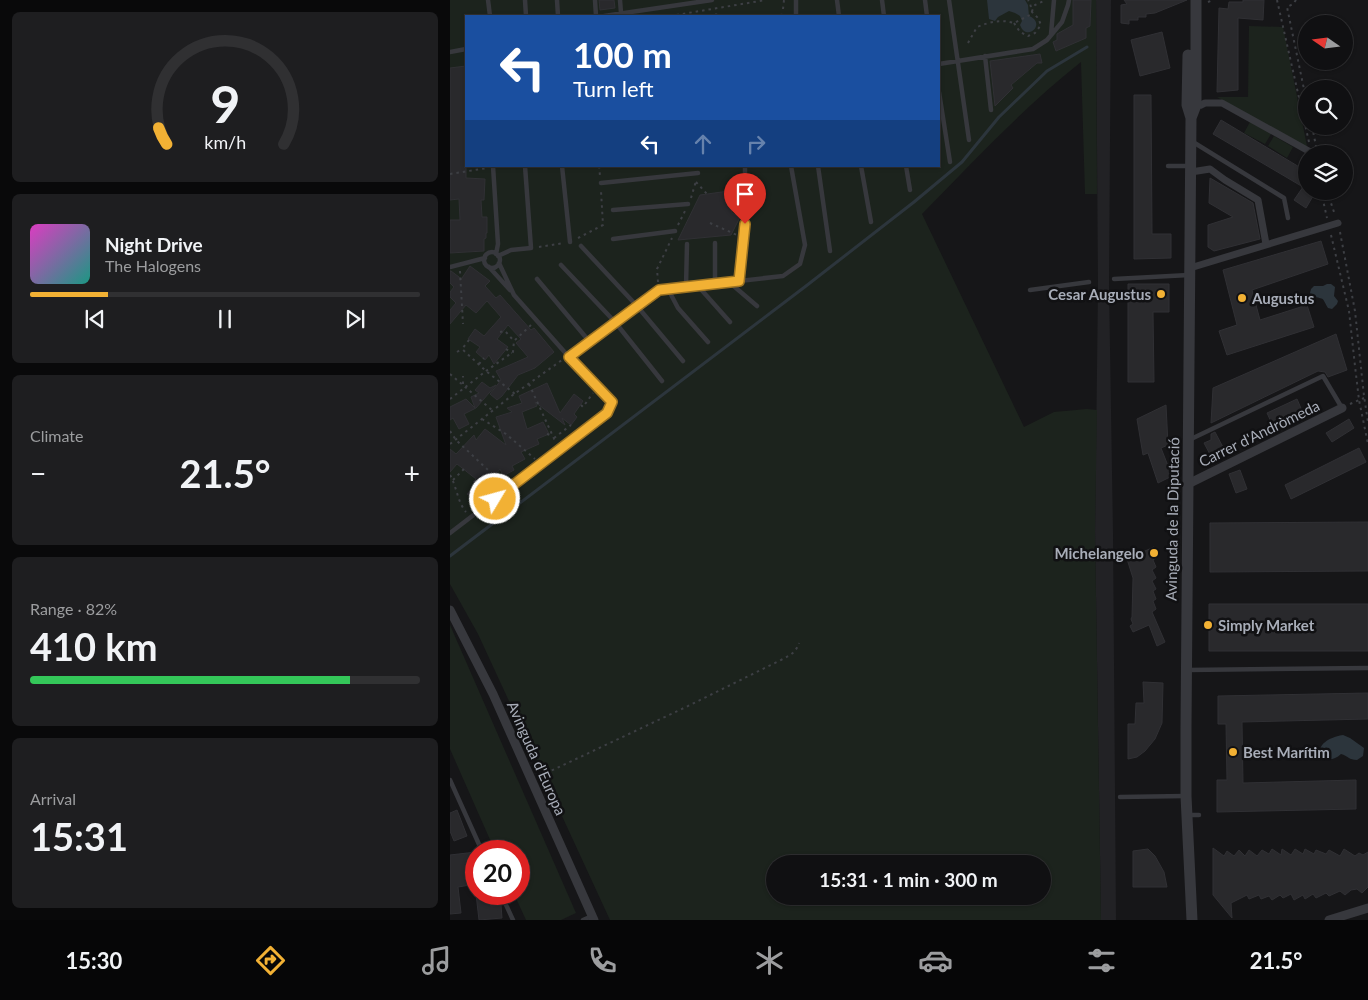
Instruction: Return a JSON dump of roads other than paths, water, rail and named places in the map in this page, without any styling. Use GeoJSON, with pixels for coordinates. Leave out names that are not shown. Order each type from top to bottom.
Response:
{"type":"FeatureCollection","features":[{"type":"Feature","properties":{"kind":"street"},"geometry":{"type":"LineString","coordinates":[[1189,0],[1187,105],[1192,118]]}},
{"type":"Feature","properties":{"kind":"street"},"geometry":{"type":"LineString","coordinates":[[1192,118],[1196,105],[1196,0]]}},
{"type":"Feature","properties":{"kind":"street"},"geometry":{"type":"LineString","coordinates":[[1200,105],[1205,103],[1222,103],[1300,145]]}},
{"type":"Feature","properties":{"kind":"street","name":"Avinguda de la Diputació"},"geometry":{"type":"LineString","coordinates":[[1192,118],[1186,670],[1186,796],[1193,815],[1192,920]]}},
{"type":"Feature","properties":{"kind":"street"},"geometry":{"type":"LineString","coordinates":[[1191,169],[1210,170],[1258,200],[1266,244]]}},
{"type":"Feature","properties":{"kind":"street"},"geometry":{"type":"LineString","coordinates":[[1190,272],[1266,244],[1338,223]]}},
{"type":"Feature","properties":{"kind":"street","name":"Carrer d'Andròmeda"},"geometry":{"type":"LineString","coordinates":[[1188,484],[1342,408]]}},
{"type":"Feature","properties":{"kind":"street","name":"Avinguda d'Europa"},"geometry":{"type":"LineString","coordinates":[[450,610],[494,694],[593,918]]}},
{"type":"Feature","properties":{"kind":"street"},"geometry":{"type":"LineString","coordinates":[[1328,920],[1368,908]]}},
{"type":"Feature","properties":{"kind":"lane"},"geometry":{"type":"LineString","coordinates":[[488,0],[490,15]]}},
{"type":"Feature","properties":{"kind":"lane"},"geometry":{"type":"LineString","coordinates":[[525,0],[526,15]]}},
{"type":"Feature","properties":{"kind":"lane"},"geometry":{"type":"LineString","coordinates":[[557,0],[558,15]]}},
{"type":"Feature","properties":{"kind":"lane"},"geometry":{"type":"LineString","coordinates":[[595,0],[596,15]]}},
{"type":"Feature","properties":{"kind":"lane"},"geometry":{"type":"LineString","coordinates":[[620,0],[621,13]]}},
{"type":"Feature","properties":{"kind":"lane"},"geometry":{"type":"LineString","coordinates":[[610,15],[712,0]]}},
{"type":"Feature","properties":{"kind":"lane"},"geometry":{"type":"LineString","coordinates":[[796,0],[796,15]]}},
{"type":"Feature","properties":{"kind":"lane"},"geometry":{"type":"LineString","coordinates":[[837,0],[839,15]]}},
{"type":"Feature","properties":{"kind":"lane"},"geometry":{"type":"LineString","coordinates":[[882,0],[884,15]]}},
{"type":"Feature","properties":{"kind":"lane"},"geometry":{"type":"LineString","coordinates":[[925,0],[927,15]]}},
{"type":"Feature","properties":{"kind":"lane"},"geometry":{"type":"LineString","coordinates":[[949,0],[969,140]]}},
{"type":"Feature","properties":{"kind":"lane"},"geometry":{"type":"LineString","coordinates":[[1051,35],[1054,0]]}},
{"type":"Feature","properties":{"kind":"lane"},"geometry":{"type":"LineString","coordinates":[[940,64],[1033,49],[1047,40],[1062,22],[1069,0]]}},
{"type":"Feature","properties":{"kind":"lane"},"geometry":{"type":"LineString","coordinates":[[450,52],[465,49]]}},
{"type":"Feature","properties":{"kind":"lane"},"geometry":{"type":"LineString","coordinates":[[985,56],[991,110]]}},
{"type":"Feature","properties":{"kind":"lane"},"geometry":{"type":"LineString","coordinates":[[940,98],[950,162]]}},
{"type":"Feature","properties":{"kind":"lane"},"geometry":{"type":"LineString","coordinates":[[1191,142],[1284,198],[1288,218]]}},
{"type":"Feature","properties":{"kind":"lane"},"geometry":{"type":"LineString","coordinates":[[1168,166],[1191,169]]}},
{"type":"Feature","properties":{"kind":"lane"},"geometry":{"type":"LineString","coordinates":[[493,167],[497,255],[513,294]]}},
{"type":"Feature","properties":{"kind":"lane"},"geometry":{"type":"LineString","coordinates":[[450,267],[485,258],[488,254],[497,255],[511,250],[531,248],[525,167]]}},
{"type":"Feature","properties":{"kind":"lane"},"geometry":{"type":"LineString","coordinates":[[562,167],[570,242]]}},
{"type":"Feature","properties":{"kind":"lane"},"geometry":{"type":"LineString","coordinates":[[739,281],[748,195],[745,187],[745,167]]}},
{"type":"Feature","properties":{"kind":"lane"},"geometry":{"type":"LineString","coordinates":[[569,357],[659,290],[783,276],[800,264],[806,244],[791,167]]}},
{"type":"Feature","properties":{"kind":"lane"},"geometry":{"type":"LineString","coordinates":[[818,167],[830,251]]}},
{"type":"Feature","properties":{"kind":"lane"},"geometry":{"type":"LineString","coordinates":[[861,167],[870,222]]}},
{"type":"Feature","properties":{"kind":"lane"},"geometry":{"type":"LineString","coordinates":[[906,167],[910,190]]}},
{"type":"Feature","properties":{"kind":"lane"},"geometry":{"type":"LineString","coordinates":[[601,183],[698,173]]}},
{"type":"Feature","properties":{"kind":"lane"},"geometry":{"type":"LineString","coordinates":[[613,210],[688,204]]}},
{"type":"Feature","properties":{"kind":"lane"},"geometry":{"type":"LineString","coordinates":[[612,239],[675,231]]}},
{"type":"Feature","properties":{"kind":"lane"},"geometry":{"type":"LineString","coordinates":[[715,243],[715,284]]}},
{"type":"Feature","properties":{"kind":"lane"},"geometry":{"type":"LineString","coordinates":[[686,287],[687,244]]}},
{"type":"Feature","properties":{"kind":"lane"},"geometry":{"type":"LineString","coordinates":[[582,246],[637,306],[683,361]]}},
{"type":"Feature","properties":{"kind":"lane"},"geometry":{"type":"LineString","coordinates":[[450,533],[607,413],[612,402],[486,264],[485,258]]}},
{"type":"Feature","properties":{"kind":"lane"},"geometry":{"type":"LineString","coordinates":[[489,267],[496,267],[499,263]]}},
{"type":"Feature","properties":{"kind":"lane"},"geometry":{"type":"LineString","coordinates":[[561,264],[615,322],[662,381]]}},
{"type":"Feature","properties":{"kind":"lane"},"geometry":{"type":"LineString","coordinates":[[1114,279],[1190,272]]}},
{"type":"Feature","properties":{"kind":"lane"},"geometry":{"type":"LineString","coordinates":[[537,279],[590,341]]}},
{"type":"Feature","properties":{"kind":"lane"},"geometry":{"type":"LineString","coordinates":[[729,282],[757,306]]}},
{"type":"Feature","properties":{"kind":"lane"},"geometry":{"type":"LineString","coordinates":[[1030,290],[1089,282]]}},
{"type":"Feature","properties":{"kind":"lane"},"geometry":{"type":"LineString","coordinates":[[698,286],[730,322]]}},
{"type":"Feature","properties":{"kind":"lane"},"geometry":{"type":"LineString","coordinates":[[668,289],[678,308],[708,342]]}},
{"type":"Feature","properties":{"kind":"lane"},"geometry":{"type":"LineString","coordinates":[[1188,441],[1323,376],[1342,408]]}},
{"type":"Feature","properties":{"kind":"lane"},"geometry":{"type":"LineString","coordinates":[[1186,670],[1368,668]]}},
{"type":"Feature","properties":{"kind":"lane"},"geometry":{"type":"LineString","coordinates":[[450,780],[477,840]]}},
{"type":"Feature","properties":{"kind":"lane"},"geometry":{"type":"LineString","coordinates":[[1120,797],[1186,796]]}},
{"type":"Feature","properties":{"kind":"lane"},"geometry":{"type":"LineString","coordinates":[[506,905],[513,920]]}},
{"type":"Feature","properties":{"kind":"lane"},"geometry":{"type":"LineString","coordinates":[[583,920],[593,918]]}},
{"type":"Feature","properties":{"kind":"waterway"},"geometry":{"type":"LineString","coordinates":[[450,556],[914,202],[962,162],[999,117],[1047,71],[1087,47]]}},
{"type":"Feature","properties":{"kind":"place","name":"Cesar Augustus"},"geometry":{"type":"Point","coordinates":[1161,294]}},
{"type":"Feature","properties":{"kind":"place","name":"Augustus"},"geometry":{"type":"Point","coordinates":[1242,298]}},
{"type":"Feature","properties":{"kind":"place","name":"Michelangelo"},"geometry":{"type":"Point","coordinates":[1154,553]}},
{"type":"Feature","properties":{"kind":"place","name":"Simply Market"},"geometry":{"type":"Point","coordinates":[1208,625]}},
{"type":"Feature","properties":{"kind":"place","name":"Best Marítim"},"geometry":{"type":"Point","coordinates":[1233,752]}}]}
